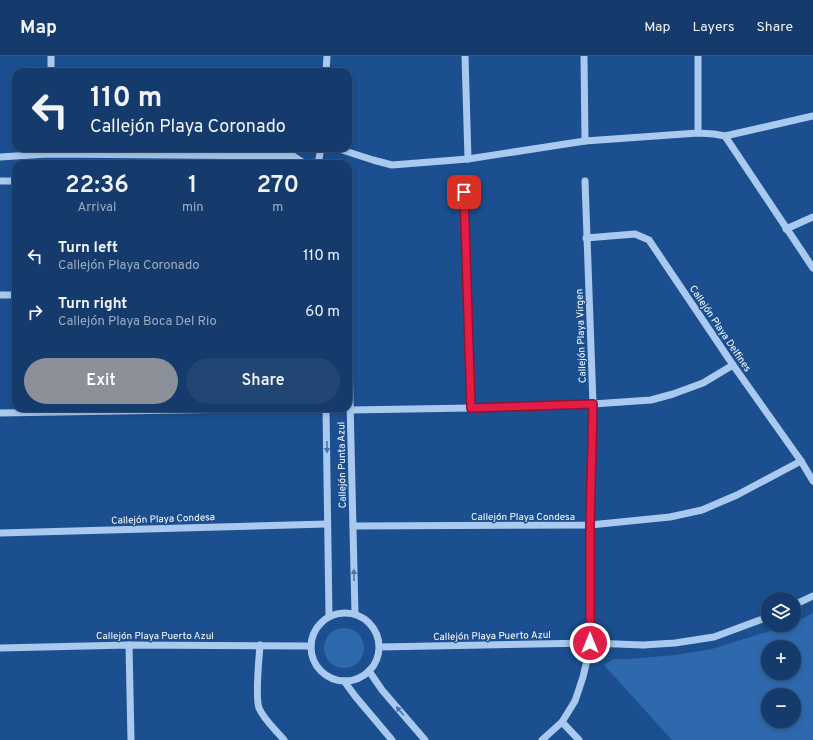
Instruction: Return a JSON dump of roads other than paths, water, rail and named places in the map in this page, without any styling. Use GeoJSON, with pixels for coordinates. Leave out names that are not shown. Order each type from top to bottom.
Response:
{"type":"FeatureCollection","features":[{"type":"Feature","properties":{"kind":"street"},"geometry":{"type":"LineString","coordinates":[[51,56],[51,68]]}},
{"type":"Feature","properties":{"kind":"street"},"geometry":{"type":"LineString","coordinates":[[326,68],[327,56]]}},
{"type":"Feature","properties":{"kind":"street"},"geometry":{"type":"LineString","coordinates":[[465,56],[468,159]]}},
{"type":"Feature","properties":{"kind":"street"},"geometry":{"type":"LineString","coordinates":[[584,56],[585,141]]}},
{"type":"Feature","properties":{"kind":"street"},"geometry":{"type":"LineString","coordinates":[[698,56],[698,133]]}},
{"type":"Feature","properties":{"kind":"street"},"geometry":{"type":"LineString","coordinates":[[348,152],[392,165],[468,159],[585,141],[698,133],[725,136],[813,116]]}},
{"type":"Feature","properties":{"kind":"street"},"geometry":{"type":"LineString","coordinates":[[725,136],[813,268]]}},
{"type":"Feature","properties":{"kind":"street"},"geometry":{"type":"LineString","coordinates":[[0,157],[40,152]]}},
{"type":"Feature","properties":{"kind":"street"},"geometry":{"type":"LineString","coordinates":[[97,152],[293,156],[299,160]]}},
{"type":"Feature","properties":{"kind":"street"},"geometry":{"type":"LineString","coordinates":[[0,181],[12,181]]}},
{"type":"Feature","properties":{"kind":"street","name":"Callejón Playa Virgen"},"geometry":{"type":"LineString","coordinates":[[542,740],[562,722],[575,701],[583,677],[590,643],[590,526],[593,404],[585,181]]}},
{"type":"Feature","properties":{"kind":"street"},"geometry":{"type":"LineString","coordinates":[[464,192],[471,408]]}},
{"type":"Feature","properties":{"kind":"street"},"geometry":{"type":"LineString","coordinates":[[786,229],[813,217]]}},
{"type":"Feature","properties":{"kind":"street","name":"Callejón Playa Delfines"},"geometry":{"type":"LineString","coordinates":[[586,238],[635,234],[649,240],[733,365],[801,461],[813,481]]}},
{"type":"Feature","properties":{"kind":"street"},"geometry":{"type":"LineString","coordinates":[[0,296],[12,295]]}},
{"type":"Feature","properties":{"kind":"street"},"geometry":{"type":"LineString","coordinates":[[352,410],[593,404],[651,400],[703,383],[733,365]]}},
{"type":"Feature","properties":{"kind":"street"},"geometry":{"type":"LineString","coordinates":[[0,413],[59,412]]}},
{"type":"Feature","properties":{"kind":"street","name":"Callejón Punta Azul"},"geometry":{"type":"LineString","coordinates":[[326,412],[329,616]]}},
{"type":"Feature","properties":{"kind":"street","name":"Callejón Punta Azul"},"geometry":{"type":"LineString","coordinates":[[350,412],[355,614]]}},
{"type":"Feature","properties":{"kind":"street","name":"Callejón Playa Condesa"},"geometry":{"type":"LineString","coordinates":[[353,526],[590,526],[670,517],[702,510],[737,495],[801,461]]}},
{"type":"Feature","properties":{"kind":"street","name":"Callejón Playa Condesa"},"geometry":{"type":"LineString","coordinates":[[0,533],[327,524]]}},
{"type":"Feature","properties":{"kind":"street"},"geometry":{"type":"LineString","coordinates":[[801,602],[813,596]]}},
{"type":"Feature","properties":{"kind":"street"},"geometry":{"type":"LineString","coordinates":[[346,612],[355,614],[363,617],[375,630],[379,638],[380,647],[378,656],[369,671],[362,676],[353,680],[336,680],[327,676],[315,663],[312,655],[312,637],[316,629],[329,616],[346,612]]}},
{"type":"Feature","properties":{"kind":"street","name":"Callejón Playa Puerto Azul"},"geometry":{"type":"LineString","coordinates":[[380,647],[590,643],[643,645],[675,643],[714,636],[761,619]]}},
{"type":"Feature","properties":{"kind":"street"},"geometry":{"type":"LineString","coordinates":[[129,645],[131,740]]}},
{"type":"Feature","properties":{"kind":"street","name":"Callejón Playa Puerto Azul"},"geometry":{"type":"LineString","coordinates":[[0,648],[129,645],[311,646]]}},
{"type":"Feature","properties":{"kind":"street"},"geometry":{"type":"LineString","coordinates":[[260,645],[257,698],[259,707],[284,740]]}},
{"type":"Feature","properties":{"kind":"street"},"geometry":{"type":"LineString","coordinates":[[369,671],[382,690],[426,740]]}},
{"type":"Feature","properties":{"kind":"street"},"geometry":{"type":"LineString","coordinates":[[344,681],[392,740]]}},
{"type":"Feature","properties":{"kind":"street"},"geometry":{"type":"LineString","coordinates":[[562,722],[579,740]]}}]}
